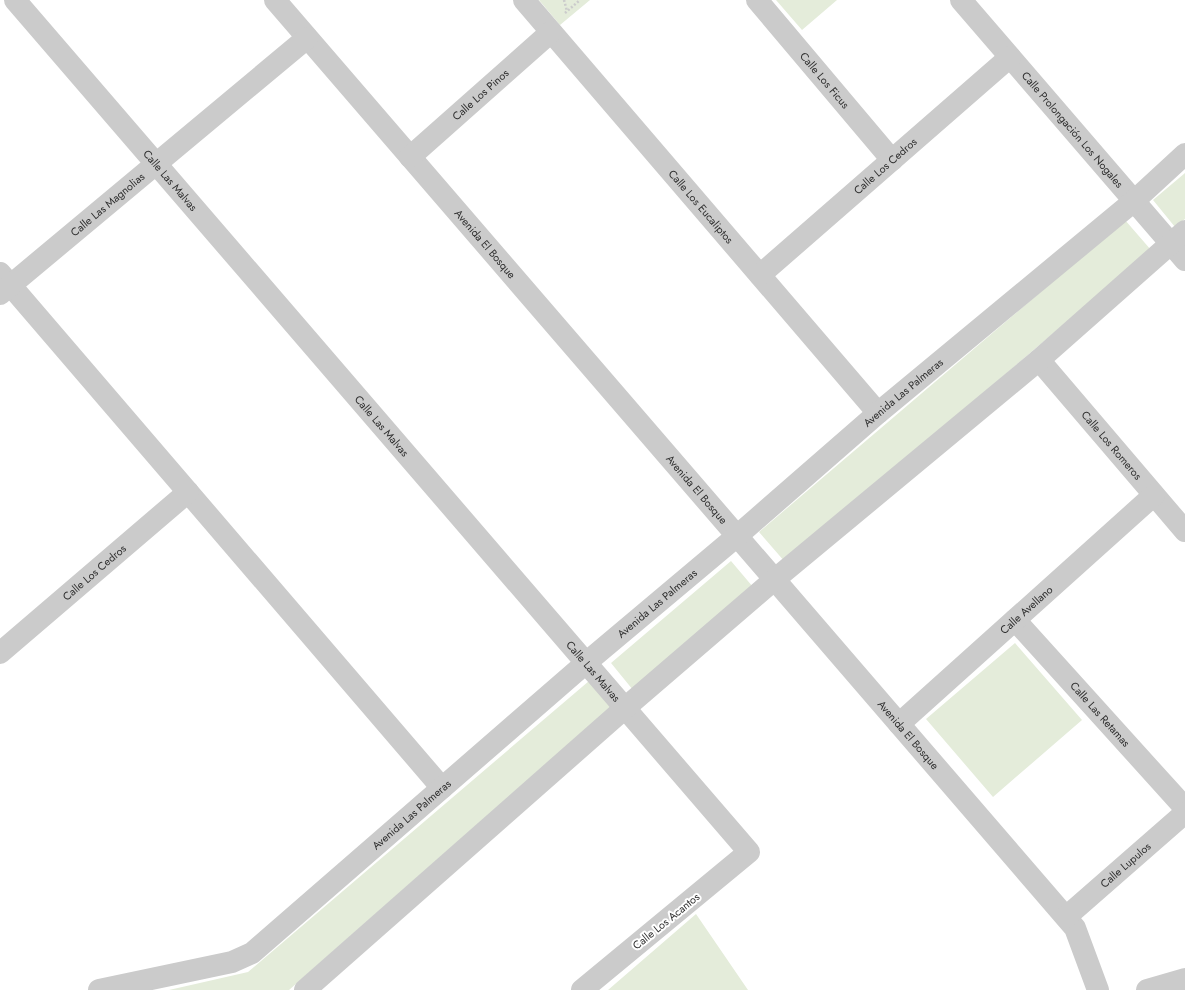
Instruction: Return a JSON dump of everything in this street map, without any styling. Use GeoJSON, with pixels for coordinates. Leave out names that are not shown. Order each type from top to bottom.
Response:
{"type":"FeatureCollection","features":[{"type":"Feature","properties":{"kind":"street","name":"Calle Las Malvas"},"geometry":{"type":"LineString","coordinates":[[15,0],[749,852]]}},
{"type":"Feature","properties":{"kind":"street","name":"Avenida El Bosque"},"geometry":{"type":"LineString","coordinates":[[275,0],[1066,917],[1075,928],[1098,990]]}},
{"type":"Feature","properties":{"kind":"street","name":"Calle Los Eucaliptos"},"geometry":{"type":"LineString","coordinates":[[524,0],[556,24],[760,275],[878,413]]}},
{"type":"Feature","properties":{"kind":"street","name":"Calle Los Ficus"},"geometry":{"type":"LineString","coordinates":[[757,0],[892,160]]}},
{"type":"Feature","properties":{"kind":"street","name":"Calle Prolongación Los Nogales"},"geometry":{"type":"LineString","coordinates":[[961,0],[1134,201],[1180,245]]}},
{"type":"Feature","properties":{"kind":"street","name":"Calle Los Pinos"},"geometry":{"type":"LineString","coordinates":[[410,157],[556,24]]}},
{"type":"Feature","properties":{"kind":"street","name":"Calle Las Magnolias"},"geometry":{"type":"LineString","coordinates":[[3,284],[156,164],[307,38]]}},
{"type":"Feature","properties":{"kind":"street","name":"Calle Los Cedros"},"geometry":{"type":"LineString","coordinates":[[760,275],[1010,57]]}},
{"type":"Feature","properties":{"kind":"street","name":"Avenida Las Palmeras"},"geometry":{"type":"LineString","coordinates":[[99,990],[232,962],[252,954],[586,662],[737,536],[878,413],[1134,201],[1185,154]]}},
{"type":"Feature","properties":{"kind":"street"},"geometry":{"type":"LineString","coordinates":[[305,990],[625,708],[774,580],[1180,245]]}},
{"type":"Feature","properties":{"kind":"street"},"geometry":{"type":"LineString","coordinates":[[3,284],[188,492],[442,788]]}},
{"type":"Feature","properties":{"kind":"street","name":"Calle Los Romeros"},"geometry":{"type":"LineString","coordinates":[[1039,360],[1185,531]]}},
{"type":"Feature","properties":{"kind":"street","name":"Calle Los Cedros"},"geometry":{"type":"LineString","coordinates":[[0,653],[188,492]]}},
{"type":"Feature","properties":{"kind":"street","name":"Calle Avellano"},"geometry":{"type":"LineString","coordinates":[[899,724],[1154,495]]}},
{"type":"Feature","properties":{"kind":"street","name":"Calle Las Retamas"},"geometry":{"type":"LineString","coordinates":[[1015,620],[1185,808]]}},
{"type":"Feature","properties":{"kind":"street","name":"Calle Lupulos"},"geometry":{"type":"LineString","coordinates":[[1066,917],[1185,813]]}},
{"type":"Feature","properties":{"kind":"street","name":"Calle Los Acantos"},"geometry":{"type":"LineString","coordinates":[[582,990],[749,852]]}},
{"type":"Feature","properties":{"kind":"street"},"geometry":{"type":"LineString","coordinates":[[1147,990],[1185,979]]}},
{"type":"Feature","properties":{"kind":"path"},"geometry":{"type":"LineString","coordinates":[[564,0],[567,11]]}},
{"type":"Feature","properties":{"kind":"path"},"geometry":{"type":"LineString","coordinates":[[556,24],[567,11],[580,0]]}},
{"type":"Feature","properties":{"kind":"green space"},"geometry":{"type":"Polygon","coordinates":[[[539,0],[590,0],[560,25],[539,0]]]}},
{"type":"Feature","properties":{"kind":"green space"},"geometry":{"type":"Polygon","coordinates":[[[776,0],[837,0],[802,30],[776,0]]]}},
{"type":"Feature","properties":{"kind":"green space"},"geometry":{"type":"Polygon","coordinates":[[[1185,173],[1185,219],[1175,227],[1153,200],[1185,173]]]}},
{"type":"Feature","properties":{"kind":"green space"},"geometry":{"type":"Polygon","coordinates":[[[1125,220],[1151,250],[785,562],[759,532],[1125,220]]]}},
{"type":"Feature","properties":{"kind":"green space"},"geometry":{"type":"Polygon","coordinates":[[[731,561],[753,587],[633,690],[611,663],[731,561]]]}},
{"type":"Feature","properties":{"kind":"green space"},"geometry":{"type":"Polygon","coordinates":[[[1015,643],[1082,720],[993,797],[926,719],[1015,643]]]}},
{"type":"Feature","properties":{"kind":"green space"},"geometry":{"type":"Polygon","coordinates":[[[589,681],[611,707],[289,990],[169,990],[248,972],[589,681]]]}},
{"type":"Feature","properties":{"kind":"green space"},"geometry":{"type":"Polygon","coordinates":[[[696,914],[748,990],[608,990],[696,914]]]}}]}
